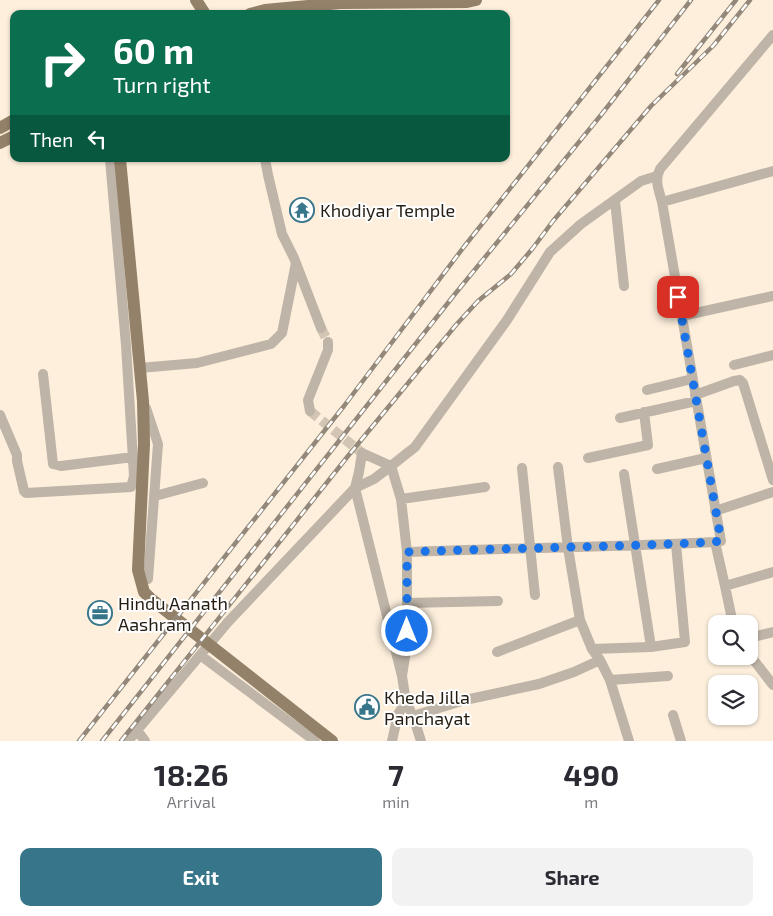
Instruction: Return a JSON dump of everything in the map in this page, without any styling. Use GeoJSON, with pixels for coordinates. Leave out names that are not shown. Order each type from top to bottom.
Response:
{"type":"FeatureCollection","features":[{"type":"Feature","properties":{"kind":"main road"},"geometry":{"type":"LineString","coordinates":[[276,10],[313,3],[466,2],[476,0]]}},
{"type":"Feature","properties":{"kind":"main road"},"geometry":{"type":"LineString","coordinates":[[120,162],[143,401],[144,444],[138,570],[144,592],[332,741]]}},
{"type":"Feature","properties":{"kind":"street"},"geometry":{"type":"LineString","coordinates":[[407,552],[529,547],[637,546],[715,542],[721,540],[662,202],[656,182],[660,170],[773,35]]}},
{"type":"Feature","properties":{"kind":"street"},"geometry":{"type":"LineString","coordinates":[[0,415],[17,455],[18,468],[26,493],[131,486],[134,476],[126,346],[110,162]]}},
{"type":"Feature","properties":{"kind":"street"},"geometry":{"type":"LineString","coordinates":[[266,162],[282,234],[296,263],[322,328]]}},
{"type":"Feature","properties":{"kind":"street"},"geometry":{"type":"LineString","coordinates":[[662,202],[773,171]]}},
{"type":"Feature","properties":{"kind":"street"},"geometry":{"type":"LineString","coordinates":[[128,741],[228,622],[355,488],[374,479],[415,447],[506,320],[550,252],[581,224],[641,181],[657,176]]}},
{"type":"Feature","properties":{"kind":"street"},"geometry":{"type":"LineString","coordinates":[[615,201],[624,286]]}},
{"type":"Feature","properties":{"kind":"street"},"geometry":{"type":"LineString","coordinates":[[140,368],[197,363],[271,344],[282,333],[296,263]]}},
{"type":"Feature","properties":{"kind":"street"},"geometry":{"type":"LineString","coordinates":[[682,316],[773,296]]}},
{"type":"Feature","properties":{"kind":"street"},"geometry":{"type":"LineString","coordinates":[[310,411],[308,400],[328,350],[328,342]]}},
{"type":"Feature","properties":{"kind":"street"},"geometry":{"type":"LineString","coordinates":[[734,365],[773,355]]}},
{"type":"Feature","properties":{"kind":"street"},"geometry":{"type":"LineString","coordinates":[[43,374],[53,464],[61,466],[133,457]]}},
{"type":"Feature","properties":{"kind":"street"},"geometry":{"type":"LineString","coordinates":[[647,390],[692,379]]}},
{"type":"Feature","properties":{"kind":"street"},"geometry":{"type":"LineString","coordinates":[[620,418],[696,398],[740,380],[743,383],[773,480]]}},
{"type":"Feature","properties":{"kind":"street"},"geometry":{"type":"LineString","coordinates":[[143,401],[158,444],[148,579]]}},
{"type":"Feature","properties":{"kind":"street"},"geometry":{"type":"LineString","coordinates":[[588,458],[648,445],[644,412]]}},
{"type":"Feature","properties":{"kind":"street"},"geometry":{"type":"LineString","coordinates":[[391,466],[362,454],[355,488],[402,676],[406,702],[413,716],[421,741]]}},
{"type":"Feature","properties":{"kind":"street"},"geometry":{"type":"LineString","coordinates":[[657,469],[706,458]]}},
{"type":"Feature","properties":{"kind":"street"},"geometry":{"type":"LineString","coordinates":[[391,466],[401,499],[407,552],[407,644],[402,676]]}},
{"type":"Feature","properties":{"kind":"street"},"geometry":{"type":"LineString","coordinates":[[558,467],[568,548],[580,620],[592,648],[610,680],[629,741]]}},
{"type":"Feature","properties":{"kind":"street"},"geometry":{"type":"LineString","coordinates":[[522,468],[535,595]]}},
{"type":"Feature","properties":{"kind":"street"},"geometry":{"type":"LineString","coordinates":[[624,474],[637,546],[651,647]]}},
{"type":"Feature","properties":{"kind":"street"},"geometry":{"type":"LineString","coordinates":[[155,496],[203,483]]}},
{"type":"Feature","properties":{"kind":"street"},"geometry":{"type":"LineString","coordinates":[[401,499],[485,487]]}},
{"type":"Feature","properties":{"kind":"street"},"geometry":{"type":"LineString","coordinates":[[715,511],[773,492]]}},
{"type":"Feature","properties":{"kind":"street"},"geometry":{"type":"LineString","coordinates":[[715,542],[731,615]]}},
{"type":"Feature","properties":{"kind":"street"},"geometry":{"type":"LineString","coordinates":[[592,648],[651,647],[685,642],[676,544]]}},
{"type":"Feature","properties":{"kind":"street"},"geometry":{"type":"LineString","coordinates":[[725,586],[773,572]]}},
{"type":"Feature","properties":{"kind":"street"},"geometry":{"type":"LineString","coordinates":[[407,603],[498,601]]}},
{"type":"Feature","properties":{"kind":"street"},"geometry":{"type":"LineString","coordinates":[[497,652],[580,620]]}},
{"type":"Feature","properties":{"kind":"street"},"geometry":{"type":"LineString","coordinates":[[758,636],[773,632]]}},
{"type":"Feature","properties":{"kind":"street"},"geometry":{"type":"LineString","coordinates":[[200,655],[315,741]]}},
{"type":"Feature","properties":{"kind":"street"},"geometry":{"type":"LineString","coordinates":[[413,716],[465,700],[539,684],[574,672],[600,660]]}},
{"type":"Feature","properties":{"kind":"street"},"geometry":{"type":"LineString","coordinates":[[758,665],[773,685]]}},
{"type":"Feature","properties":{"kind":"street"},"geometry":{"type":"LineString","coordinates":[[610,680],[668,676]]}},
{"type":"Feature","properties":{"kind":"street"},"geometry":{"type":"LineString","coordinates":[[392,741],[398,714],[406,702]]}},
{"type":"Feature","properties":{"kind":"street"},"geometry":{"type":"LineString","coordinates":[[673,715],[681,741]]}},
{"type":"Feature","properties":{"kind":"street"},"geometry":{"type":"LineString","coordinates":[[136,730],[145,741]]}},
{"type":"Feature","properties":{"kind":"tunnel"},"geometry":{"type":"LineString","coordinates":[[321,328],[328,342]]}},
{"type":"Feature","properties":{"kind":"tunnel"},"geometry":{"type":"LineString","coordinates":[[310,411],[362,453]]}},
{"type":"Feature","properties":{"kind":"railway"},"geometry":{"type":"LineString","coordinates":[[79,741],[344,406],[463,248],[659,0]]}},
{"type":"Feature","properties":{"kind":"railway"},"geometry":{"type":"LineString","coordinates":[[102,741],[455,294],[601,115],[691,0]]}},
{"type":"Feature","properties":{"kind":"railway"},"geometry":{"type":"LineString","coordinates":[[677,74],[736,0]]}},
{"type":"Feature","properties":{"kind":"railway"},"geometry":{"type":"LineString","coordinates":[[121,741],[348,456],[456,325],[478,301],[511,274],[553,221],[651,106],[713,46],[750,0]]}},
{"type":"Feature","properties":{"kind":"place","name":"Khodiyar Temple"},"geometry":{"type":"Point","coordinates":[302,210]}},
{"type":"Feature","properties":{"kind":"place","name":"Hindu Aanath Aashram"},"geometry":{"type":"Point","coordinates":[100,613]}},
{"type":"Feature","properties":{"kind":"place","name":"Kheda Jilla Panchayat"},"geometry":{"type":"Point","coordinates":[367,707]}},
{"type":"Feature","properties":{"kind":"route"},"geometry":{"type":"LineString","coordinates":[[407,631],[407,552],[529,547],[637,546],[715,542],[721,540],[678,297]]}}]}
